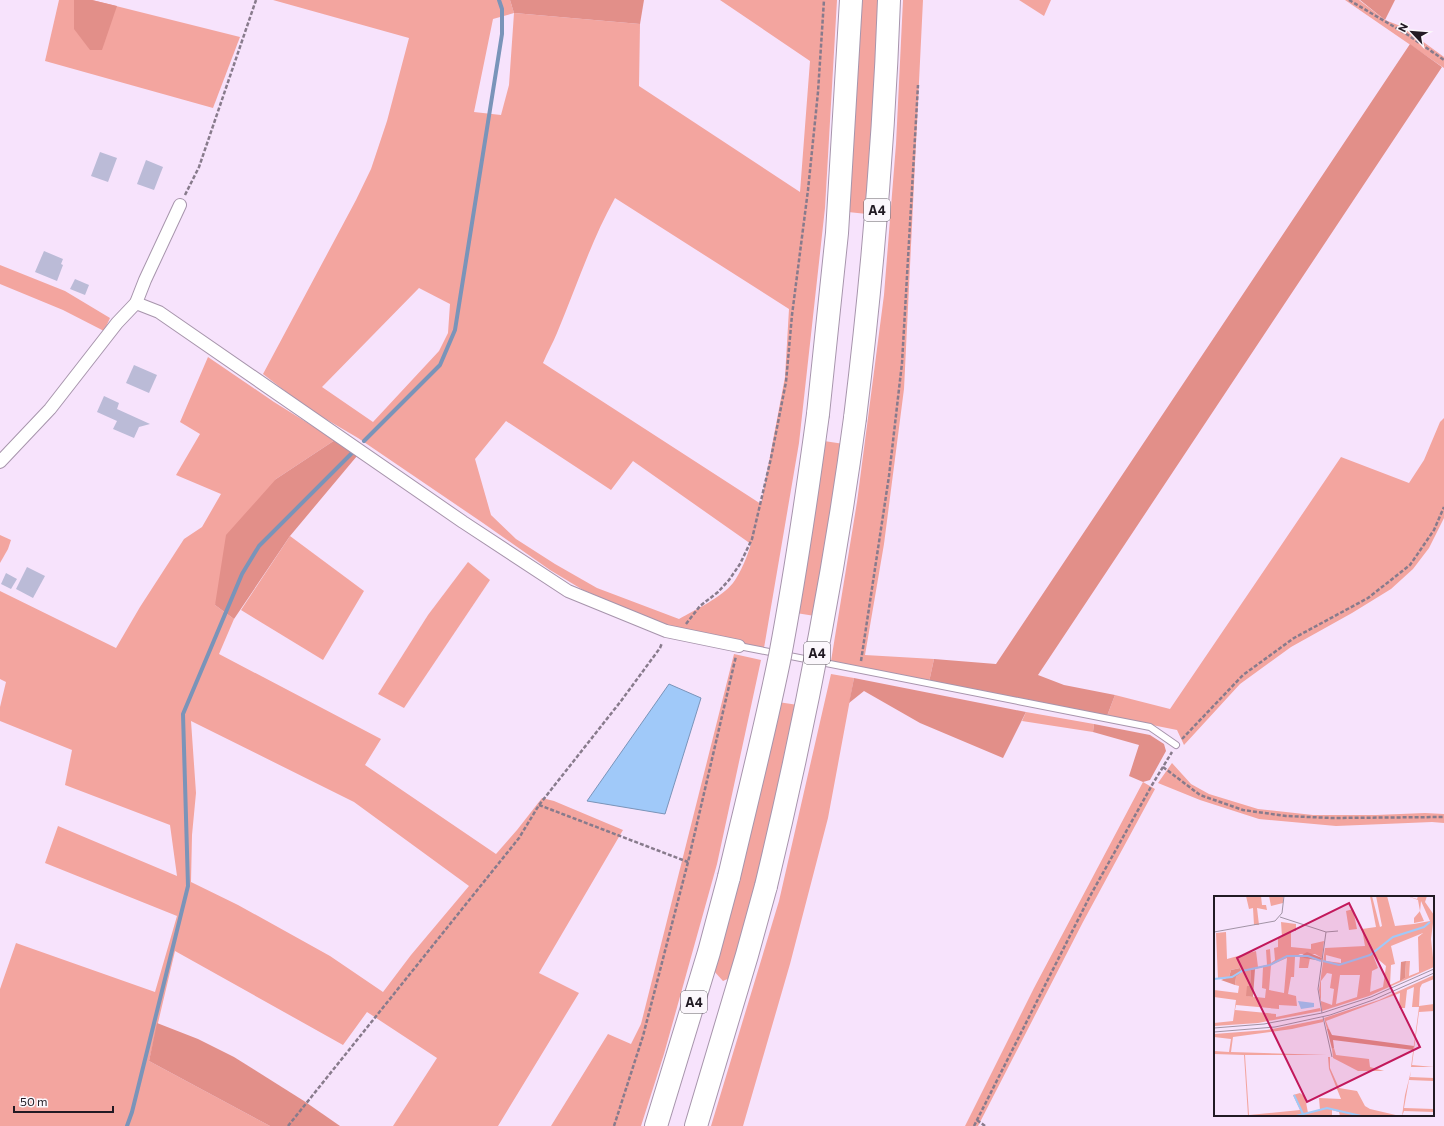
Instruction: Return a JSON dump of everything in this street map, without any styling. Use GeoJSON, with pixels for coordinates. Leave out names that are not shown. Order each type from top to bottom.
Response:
{"type":"FeatureCollection","features":[{"type":"Feature","properties":{"kind":"highway","name":"A4"},"geometry":{"type":"LineString","coordinates":[[656,1126],[702,974],[729,877],[780,656],[801,532],[818,414],[837,233],[851,0]]}},
{"type":"Feature","properties":{"kind":"highway","name":"A4"},"geometry":{"type":"LineString","coordinates":[[696,1126],[748,956],[766,886],[797,753],[826,608],[856,418],[866,329],[879,188],[890,0]]}},
{"type":"Feature","properties":{"kind":"street"},"geometry":{"type":"LineString","coordinates":[[0,462],[50,409],[118,323],[136,303],[144,280],[180,205]]}},
{"type":"Feature","properties":{"kind":"street"},"geometry":{"type":"LineString","coordinates":[[136,303],[159,312],[463,522],[568,591],[666,631],[739,646]]}},
{"type":"Feature","properties":{"kind":"lane"},"geometry":{"type":"LineString","coordinates":[[739,646],[1150,727],[1176,745]]}},
{"type":"Feature","properties":{"kind":"path"},"geometry":{"type":"LineString","coordinates":[[180,205],[199,167],[256,0]]}},
{"type":"Feature","properties":{"kind":"path"},"geometry":{"type":"LineString","coordinates":[[682,634],[688,620],[692,615],[700,606],[718,592],[729,580],[740,564],[752,539],[771,458],[786,382],[792,314],[808,190],[818,92],[824,0]]}},
{"type":"Feature","properties":{"kind":"path"},"geometry":{"type":"LineString","coordinates":[[1349,0],[1408,35],[1444,60]]}},
{"type":"Feature","properties":{"kind":"path"},"geometry":{"type":"LineString","coordinates":[[860,669],[889,476],[902,363],[918,85]]}},
{"type":"Feature","properties":{"kind":"path"},"geometry":{"type":"LineString","coordinates":[[974,1126],[1089,898],[1176,745],[1243,675],[1294,638],[1368,598],[1410,565],[1434,530],[1444,507]]}},
{"type":"Feature","properties":{"kind":"path"},"geometry":{"type":"LineString","coordinates":[[288,1126],[519,838],[539,805],[660,648],[666,631]]}},
{"type":"Feature","properties":{"kind":"path"},"geometry":{"type":"LineString","coordinates":[[614,1126],[643,1036],[688,862],[739,646]]}},
{"type":"Feature","properties":{"kind":"path"},"geometry":{"type":"LineString","coordinates":[[1163,767],[1200,795],[1243,810],[1286,816],[1332,818],[1444,817]]}},
{"type":"Feature","properties":{"kind":"path"},"geometry":{"type":"LineString","coordinates":[[539,805],[688,862]]}},
{"type":"Feature","properties":{"kind":"path"},"geometry":{"type":"LineString","coordinates":[[977,1120],[985,1126]]}},
{"type":"Feature","properties":{"kind":"shaded area"},"geometry":{"type":"Polygon","coordinates":[[[59,0],[92,0],[240,37],[213,108],[45,61],[59,0]]]}},
{"type":"Feature","properties":{"kind":"shaded area"},"geometry":{"type":"Polygon","coordinates":[[[74,0],[92,0],[117,6],[102,50],[90,50],[74,29],[74,0]]]}},
{"type":"Feature","properties":{"kind":"shaded area"},"geometry":{"type":"Polygon","coordinates":[[[273,0],[510,0],[514,13],[640,24],[639,86],[800,192],[810,61],[720,0],[837,0],[825,208],[799,443],[764,648],[667,626],[583,590],[550,570],[358,438],[307,408],[263,374],[371,169],[387,121],[409,38],[273,0]],[[514,13],[493,19],[474,112],[501,115],[509,85],[514,13]],[[615,198],[606,214],[543,363],[761,504],[785,377],[789,309],[615,198]],[[419,288],[322,387],[373,422],[439,351],[448,333],[450,304],[419,288]],[[506,421],[475,459],[491,515],[516,539],[555,564],[597,588],[679,619],[708,603],[728,588],[736,579],[746,559],[751,544],[633,461],[611,490],[506,421]]]}},
{"type":"Feature","properties":{"kind":"shaded area"},"geometry":{"type":"Polygon","coordinates":[[[510,0],[644,0],[640,24],[514,13],[510,0]]]}},
{"type":"Feature","properties":{"kind":"shaded area"},"geometry":{"type":"Polygon","coordinates":[[[858,0],[880,0],[867,214],[848,212],[858,0]]]}},
{"type":"Feature","properties":{"kind":"shaded area"},"geometry":{"type":"Polygon","coordinates":[[[903,0],[923,0],[904,389],[884,544],[865,655],[934,659],[929,682],[831,661],[857,502],[884,295],[896,144],[903,0]]]}},
{"type":"Feature","properties":{"kind":"shaded area"},"geometry":{"type":"Polygon","coordinates":[[[1019,0],[1051,0],[1044,16],[1019,0]]]}},
{"type":"Feature","properties":{"kind":"shaded area"},"geometry":{"type":"Polygon","coordinates":[[[1345,0],[1359,0],[1385,20],[1403,27],[1444,57],[1444,68],[1345,0]]]}},
{"type":"Feature","properties":{"kind":"shaded area"},"geometry":{"type":"Polygon","coordinates":[[[1360,0],[1395,0],[1385,20],[1360,0]]]}},
{"type":"Feature","properties":{"kind":"shaded area"},"geometry":{"type":"Polygon","coordinates":[[[1410,44],[1442,67],[1038,675],[1064,685],[1115,695],[1107,716],[929,682],[934,659],[996,664],[1410,44]]]}},
{"type":"Feature","properties":{"kind":"shaded area"},"geometry":{"type":"Polygon","coordinates":[[[0,265],[65,291],[110,318],[104,331],[63,310],[0,284],[0,265]]]}},
{"type":"Feature","properties":{"kind":"shaded area"},"geometry":{"type":"Polygon","coordinates":[[[208,357],[274,402],[335,440],[276,479],[215,605],[234,619],[219,654],[381,739],[365,765],[496,854],[542,798],[554,801],[623,830],[539,973],[579,993],[498,1126],[393,1126],[437,1058],[367,1012],[343,1045],[175,951],[149,1061],[270,1126],[0,1126],[0,989],[16,943],[155,992],[177,916],[45,863],[58,826],[177,876],[170,825],[65,785],[72,750],[0,721],[0,707],[6,682],[0,679],[0,591],[116,648],[140,607],[184,539],[202,527],[221,494],[176,475],[200,434],[180,422],[208,357]],[[191,721],[196,793],[192,835],[191,882],[238,905],[330,956],[383,992],[411,955],[469,886],[354,802],[191,721]]]}},
{"type":"Feature","properties":{"kind":"shaded area"},"geometry":{"type":"Polygon","coordinates":[[[1444,418],[1444,518],[1429,548],[1413,569],[1391,589],[1291,647],[1240,684],[1184,745],[1177,730],[1107,716],[1115,695],[1170,709],[1341,457],[1409,483],[1424,460],[1440,422],[1444,418]]]}},
{"type":"Feature","properties":{"kind":"shaded area"},"geometry":{"type":"Polygon","coordinates":[[[335,440],[357,456],[290,536],[234,619],[215,605],[226,535],[276,479],[335,440]]]}},
{"type":"Feature","properties":{"kind":"shaded area"},"geometry":{"type":"Polygon","coordinates":[[[824,441],[844,444],[815,616],[796,613],[824,441]]]}},
{"type":"Feature","properties":{"kind":"shaded area"},"geometry":{"type":"Polygon","coordinates":[[[0,535],[11,540],[0,563],[0,535]]]}},
{"type":"Feature","properties":{"kind":"shaded area"},"geometry":{"type":"Polygon","coordinates":[[[290,536],[364,591],[323,660],[241,610],[290,536]]]}},
{"type":"Feature","properties":{"kind":"shaded area"},"geometry":{"type":"Polygon","coordinates":[[[468,562],[490,580],[404,708],[378,694],[428,615],[468,562]]]}},
{"type":"Feature","properties":{"kind":"shaded area"},"geometry":{"type":"Polygon","coordinates":[[[734,654],[761,660],[717,864],[664,1054],[641,1126],[551,1126],[608,1034],[631,1044],[641,1024],[734,654]]]}},
{"type":"Feature","properties":{"kind":"shaded area"},"geometry":{"type":"Polygon","coordinates":[[[831,674],[854,678],[828,818],[790,964],[743,1126],[711,1126],[779,901],[831,674]]]}},
{"type":"Feature","properties":{"kind":"shaded area"},"geometry":{"type":"Polygon","coordinates":[[[854,678],[1026,712],[1003,758],[920,723],[864,691],[849,703],[854,678]]]}},
{"type":"Feature","properties":{"kind":"shaded area"},"geometry":{"type":"Polygon","coordinates":[[[778,702],[798,705],[732,977],[723,981],[713,970],[778,702]]]}},
{"type":"Feature","properties":{"kind":"shaded area"},"geometry":{"type":"Polygon","coordinates":[[[1026,712],[1094,724],[1093,732],[1022,721],[1026,712]]]}},
{"type":"Feature","properties":{"kind":"shaded area"},"geometry":{"type":"Polygon","coordinates":[[[1094,724],[1150,735],[1164,744],[1166,751],[1150,780],[1143,782],[1129,776],[1139,745],[1093,732],[1094,724]]]}},
{"type":"Feature","properties":{"kind":"shaded area"},"geometry":{"type":"Polygon","coordinates":[[[1172,763],[1191,784],[1209,794],[1258,809],[1313,815],[1444,814],[1444,823],[1432,822],[1336,826],[1259,819],[1200,800],[1158,783],[1172,763]]]}},
{"type":"Feature","properties":{"kind":"shaded area"},"geometry":{"type":"Polygon","coordinates":[[[1143,782],[1155,789],[1083,922],[978,1126],[965,1126],[1034,988],[1143,782]]]}},
{"type":"Feature","properties":{"kind":"shaded area"},"geometry":{"type":"Polygon","coordinates":[[[157,1023],[198,1039],[234,1057],[304,1101],[340,1126],[270,1126],[149,1061],[157,1023]]]}},
{"type":"Feature","properties":{"kind":"water"},"geometry":{"type":"Polygon","coordinates":[[[669,684],[701,698],[665,814],[587,801],[669,684]]]}},
{"type":"Feature","properties":{"kind":"building"},"geometry":{"type":"Polygon","coordinates":[[[100,152],[117,158],[108,182],[91,176],[100,152]]]}},
{"type":"Feature","properties":{"kind":"building"},"geometry":{"type":"Polygon","coordinates":[[[146,160],[163,167],[154,190],[137,184],[146,160]]]}},
{"type":"Feature","properties":{"kind":"building"},"geometry":{"type":"Polygon","coordinates":[[[44,251],[63,259],[61,264],[63,265],[57,281],[35,272],[44,251]]]}},
{"type":"Feature","properties":{"kind":"building"},"geometry":{"type":"Polygon","coordinates":[[[75,279],[89,285],[85,295],[70,289],[75,279]]]}},
{"type":"Feature","properties":{"kind":"building"},"geometry":{"type":"Polygon","coordinates":[[[134,365],[157,375],[149,393],[126,383],[134,365]]]}},
{"type":"Feature","properties":{"kind":"building"},"geometry":{"type":"Polygon","coordinates":[[[104,396],[119,403],[117,409],[150,424],[139,427],[134,438],[113,429],[117,421],[97,412],[104,396]]]}},
{"type":"Feature","properties":{"kind":"building"},"geometry":{"type":"Polygon","coordinates":[[[27,567],[45,576],[33,598],[16,589],[27,567]]]}},
{"type":"Feature","properties":{"kind":"building"},"geometry":{"type":"Polygon","coordinates":[[[6,573],[17,579],[11,589],[1,584],[6,573]]]}},
{"type":"Feature","properties":{"kind":"waterway"},"geometry":{"type":"LineString","coordinates":[[364,441],[440,365],[455,330],[502,34],[502,9],[499,0]]}},
{"type":"Feature","properties":{"kind":"waterway"},"geometry":{"type":"LineString","coordinates":[[127,1126],[132,1112],[188,886],[183,714],[242,574],[259,546],[352,453]]}}]}
